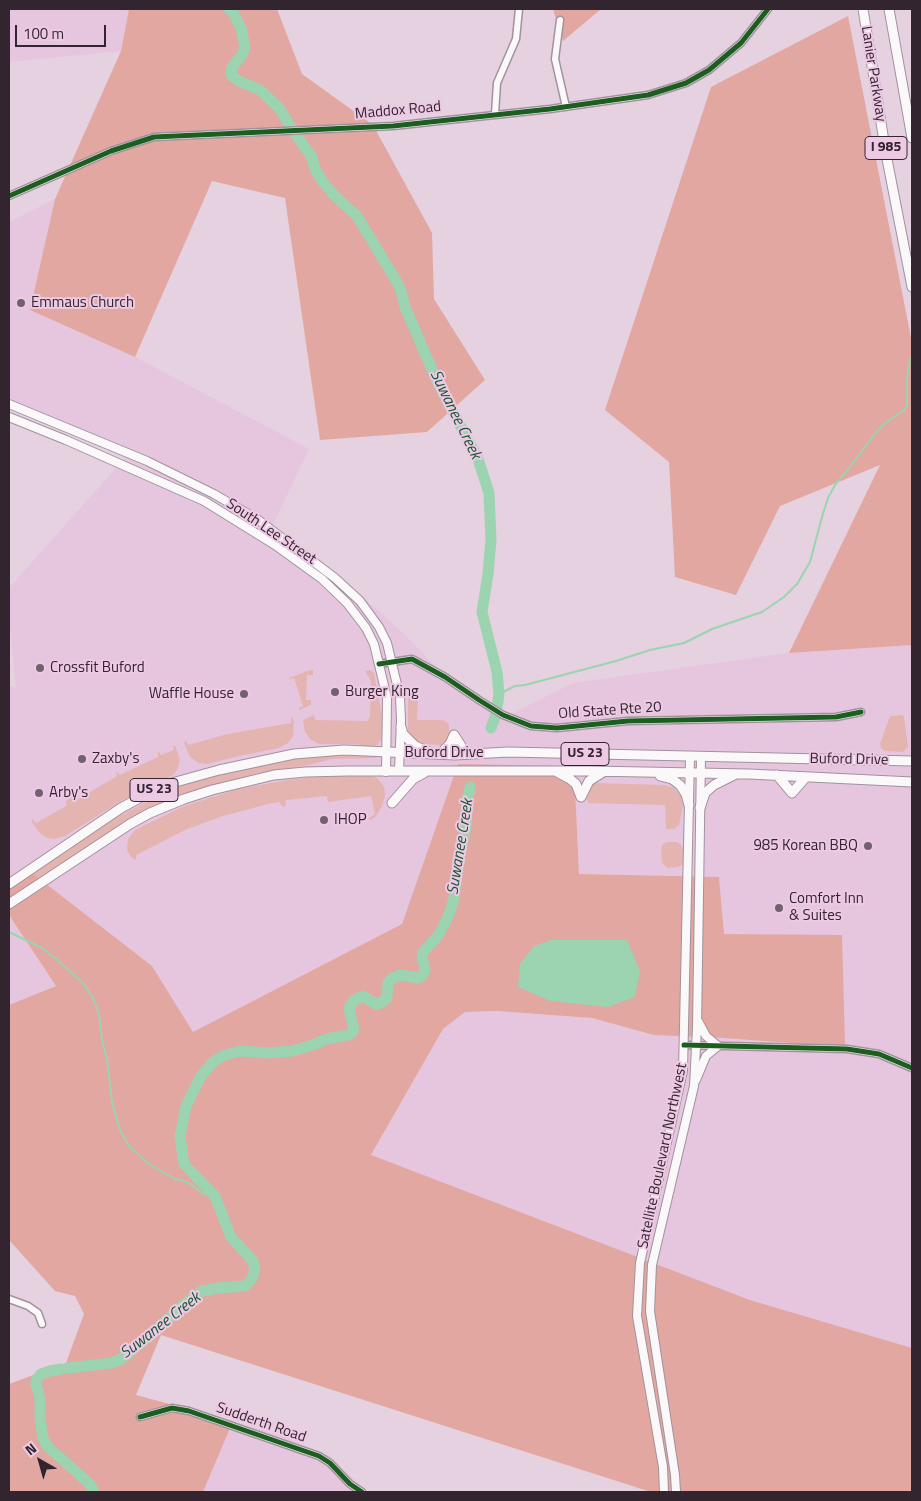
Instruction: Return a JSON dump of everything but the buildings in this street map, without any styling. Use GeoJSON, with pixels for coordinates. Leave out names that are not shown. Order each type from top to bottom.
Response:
{"type":"FeatureCollection","features":[{"type":"Feature","properties":{"kind":"highway","name":"Lanier Parkway"},"geometry":{"type":"LineString","coordinates":[[863,9],[886,154],[912,287]]}},
{"type":"Feature","properties":{"kind":"highway","name":"Lanier Parkway"},"geometry":{"type":"LineString","coordinates":[[889,9],[912,138]]}},
{"type":"Feature","properties":{"kind":"highway"},"geometry":{"type":"LineString","coordinates":[[401,727],[403,734],[415,746],[437,754],[450,744],[454,735],[462,749],[470,754]]}},
{"type":"Feature","properties":{"kind":"highway","name":"Buford Drive"},"geometry":{"type":"LineString","coordinates":[[9,884],[137,798],[172,783],[219,770],[294,754],[344,750],[385,753],[470,754],[520,752],[701,758],[912,761]]}},
{"type":"Feature","properties":{"kind":"highway","name":"Buford Drive"},"geometry":{"type":"LineString","coordinates":[[9,904],[130,824],[184,799],[274,775],[313,772],[399,771],[647,772],[912,782]]}},
{"type":"Feature","properties":{"kind":"highway"},"geometry":{"type":"LineString","coordinates":[[392,803],[413,779],[428,771]]}},
{"type":"Feature","properties":{"kind":"highway"},"geometry":{"type":"LineString","coordinates":[[555,771],[576,784],[580,797],[589,781],[604,772]]}},
{"type":"Feature","properties":{"kind":"highway"},"geometry":{"type":"LineString","coordinates":[[647,772],[672,779],[680,785],[686,794],[689,805]]}},
{"type":"Feature","properties":{"kind":"highway"},"geometry":{"type":"LineString","coordinates":[[700,808],[705,793],[714,785],[736,774]]}},
{"type":"Feature","properties":{"kind":"highway"},"geometry":{"type":"LineString","coordinates":[[778,776],[792,793],[806,777]]}},
{"type":"Feature","properties":{"kind":"main road","name":"South Lee Street"},"geometry":{"type":"LineString","coordinates":[[9,404],[160,467],[220,498],[257,520],[336,578],[360,602],[379,627],[387,644],[400,696],[399,771]]}},
{"type":"Feature","properties":{"kind":"main road","name":"South Lee Street"},"geometry":{"type":"LineString","coordinates":[[9,417],[204,501],[276,545],[322,579],[347,603],[366,628],[374,644],[387,698],[386,772]]}},
{"type":"Feature","properties":{"kind":"main road","name":"Satellite Boulevard Northwest"},"geometry":{"type":"LineString","coordinates":[[664,1492],[662,1467],[637,1316],[640,1263],[683,1071],[690,757]]}},
{"type":"Feature","properties":{"kind":"main road","name":"Satellite Boulevard Northwest"},"geometry":{"type":"LineString","coordinates":[[676,1492],[676,1475],[650,1311],[652,1265],[694,1086],[697,1020],[701,758]]}},
{"type":"Feature","properties":{"kind":"main road"},"geometry":{"type":"LineString","coordinates":[[694,1086],[706,1056],[718,1046],[706,1036],[697,1020]]}},
{"type":"Feature","properties":{"kind":"street"},"geometry":{"type":"LineString","coordinates":[[495,114],[497,83],[516,39],[519,9]]}},
{"type":"Feature","properties":{"kind":"street","name":"Maddox Road"},"geometry":{"type":"LineString","coordinates":[[9,196],[111,151],[154,137],[392,126],[566,107],[648,94],[686,83],[709,70],[738,45],[768,9]]}},
{"type":"Feature","properties":{"kind":"street"},"geometry":{"type":"LineString","coordinates":[[560,20],[555,60],[566,107]]}},
{"type":"Feature","properties":{"kind":"street","name":"Old State Rte 20"},"geometry":{"type":"LineString","coordinates":[[379,664],[412,659],[445,677],[503,715],[531,726],[557,728],[628,721],[836,717],[861,712]]}},
{"type":"Feature","properties":{"kind":"street"},"geometry":{"type":"LineString","coordinates":[[684,1045],[847,1049],[879,1054],[912,1068]]}},
{"type":"Feature","properties":{"kind":"street"},"geometry":{"type":"LineString","coordinates":[[9,1299],[28,1306],[38,1313],[42,1324]]}},
{"type":"Feature","properties":{"kind":"street","name":"Sudderth Road"},"geometry":{"type":"LineString","coordinates":[[140,1417],[172,1408],[189,1411],[319,1456],[330,1463],[350,1484],[362,1492]]}},
{"type":"Feature","properties":{"kind":"shaded area"},"geometry":{"type":"Polygon","coordinates":[[[9,9],[129,9],[121,51],[9,62],[9,9]]]}},
{"type":"Feature","properties":{"kind":"shaded area"},"geometry":{"type":"Polygon","coordinates":[[[129,9],[277,9],[302,74],[373,125],[432,233],[434,299],[485,380],[427,432],[320,440],[285,198],[212,181],[135,357],[30,310],[55,199],[121,51],[129,9]]]}},
{"type":"Feature","properties":{"kind":"shaded area"},"geometry":{"type":"Polygon","coordinates":[[[553,9],[601,9],[563,41],[553,9]]]}},
{"type":"Feature","properties":{"kind":"shaded area"},"geometry":{"type":"Polygon","coordinates":[[[848,16],[912,343],[912,645],[789,653],[880,465],[780,506],[736,595],[675,577],[669,462],[605,410],[711,87],[848,16]]]}},
{"type":"Feature","properties":{"kind":"shaded area"},"geometry":{"type":"Polygon","coordinates":[[[55,199],[30,310],[135,357],[309,449],[267,537],[335,572],[402,632],[463,694],[507,716],[573,683],[789,653],[912,645],[912,1348],[750,1300],[371,1156],[443,1029],[465,1012],[497,1011],[592,1018],[654,1035],[724,1038],[842,936],[724,934],[719,877],[579,874],[574,766],[458,764],[402,924],[193,1032],[152,966],[32,874],[9,889],[9,685],[16,688],[9,618],[9,588],[125,458],[9,405],[9,222],[55,199]]]}},
{"type":"Feature","properties":{"kind":"shaded area"},"geometry":{"type":"Polygon","coordinates":[[[313,670],[313,675],[307,675],[306,700],[311,700],[311,705],[299,710],[303,706],[294,678],[289,678],[313,670]]]}},
{"type":"Feature","properties":{"kind":"shaded area"},"geometry":{"type":"Polygon","coordinates":[[[370,670],[374,673],[382,715],[381,740],[377,745],[370,747],[355,744],[319,744],[310,739],[305,732],[303,720],[314,715],[315,720],[367,721],[370,717],[371,681],[365,671],[370,670]]]}},
{"type":"Feature","properties":{"kind":"shaded area"},"geometry":{"type":"Polygon","coordinates":[[[413,695],[418,695],[417,720],[443,720],[447,722],[449,738],[444,745],[420,744],[408,734],[408,699],[413,695]]]}},
{"type":"Feature","properties":{"kind":"shaded area"},"geometry":{"type":"Polygon","coordinates":[[[902,715],[904,717],[908,747],[903,752],[885,751],[881,748],[880,744],[889,719],[891,716],[902,715]]]}},
{"type":"Feature","properties":{"kind":"shaded area"},"geometry":{"type":"Polygon","coordinates":[[[292,717],[294,721],[293,736],[288,743],[279,748],[207,764],[199,763],[190,757],[184,743],[186,741],[188,745],[228,734],[291,723],[292,717]]]}},
{"type":"Feature","properties":{"kind":"shaded area"},"geometry":{"type":"Polygon","coordinates":[[[175,745],[180,760],[177,770],[173,775],[121,801],[65,836],[55,839],[47,838],[39,832],[32,822],[32,819],[36,823],[66,806],[66,801],[74,795],[77,800],[117,776],[116,771],[120,775],[158,757],[158,751],[161,755],[174,750],[173,746],[175,745]]]}},
{"type":"Feature","properties":{"kind":"shaded area"},"geometry":{"type":"Polygon","coordinates":[[[376,756],[377,758],[332,759],[304,766],[257,773],[182,795],[111,831],[9,900],[9,889],[111,820],[158,796],[188,783],[217,774],[290,758],[376,756]]]}},
{"type":"Feature","properties":{"kind":"shaded area"},"geometry":{"type":"Polygon","coordinates":[[[458,764],[574,766],[579,874],[719,877],[724,934],[842,935],[845,1047],[654,1035],[592,1018],[497,1011],[465,1012],[443,1029],[371,1155],[750,1300],[912,1348],[912,1492],[651,1492],[161,1335],[136,1395],[233,1421],[203,1492],[9,1492],[9,1384],[66,1363],[84,1314],[75,1296],[55,1291],[9,1240],[9,1005],[56,986],[9,915],[9,889],[32,873],[152,966],[193,1032],[402,924],[458,764]]]}},
{"type":"Feature","properties":{"kind":"shaded area"},"geometry":{"type":"Polygon","coordinates":[[[328,776],[373,776],[377,778],[384,787],[385,795],[382,806],[376,816],[371,820],[368,819],[375,814],[371,796],[328,802],[327,796],[286,800],[285,807],[279,802],[268,804],[223,816],[187,829],[136,855],[136,860],[132,858],[127,850],[128,839],[135,830],[184,806],[238,789],[293,779],[328,776]]]}},
{"type":"Feature","properties":{"kind":"shaded area"},"geometry":{"type":"Polygon","coordinates":[[[593,783],[665,785],[674,788],[682,797],[683,806],[679,825],[674,829],[666,829],[665,805],[588,803],[586,795],[593,783]]]}},
{"type":"Feature","properties":{"kind":"shaded area"},"geometry":{"type":"Polygon","coordinates":[[[667,842],[678,842],[684,849],[682,865],[668,868],[662,863],[661,848],[667,842]]]}},
{"type":"Feature","properties":{"kind":"shaded area"},"geometry":{"type":"Polygon","coordinates":[[[9,915],[56,986],[9,1005],[9,915]]]}},
{"type":"Feature","properties":{"kind":"shaded area"},"geometry":{"type":"Polygon","coordinates":[[[551,940],[627,940],[640,971],[635,997],[608,1007],[550,1001],[518,987],[520,964],[534,946],[551,940]]]}},
{"type":"Feature","properties":{"kind":"shaded area"},"geometry":{"type":"Polygon","coordinates":[[[233,1421],[279,1435],[330,1456],[367,1492],[203,1492],[233,1421]]]}},
{"type":"Feature","properties":{"kind":"waterway","name":"Suwanee Creek"},"geometry":{"type":"LineString","coordinates":[[229,9],[234,14],[241,28],[245,47],[242,55],[232,67],[231,75],[239,81],[260,90],[280,109],[290,126]]}},
{"type":"Feature","properties":{"kind":"waterway","name":"Suwanee Creek"},"geometry":{"type":"LineString","coordinates":[[296,135],[312,157],[315,169],[323,182],[357,216],[394,277],[401,290],[405,307],[437,381],[478,459],[489,493],[491,540],[482,612],[497,672],[499,694],[496,714],[491,728]]}},
{"type":"Feature","properties":{"kind":"waterway"},"geometry":{"type":"LineString","coordinates":[[499,694],[515,686],[616,661],[650,650],[684,643],[712,629],[762,612],[784,597],[797,584],[810,562],[828,498],[835,485],[874,435],[885,423],[904,410],[907,405],[907,379],[910,359]]}},
{"type":"Feature","properties":{"kind":"waterway","name":"Suwanee Creek"},"geometry":{"type":"LineString","coordinates":[[68,1368],[111,1363],[119,1360],[202,1291],[245,1286],[251,1280],[255,1270],[253,1261],[231,1237],[215,1196],[184,1164],[180,1136],[186,1106],[201,1076],[212,1063],[224,1055],[241,1051],[269,1053],[292,1051],[326,1039],[348,1035],[354,1029],[349,1009],[353,1001],[363,996],[376,1004],[381,1003],[387,998],[388,983],[392,978],[401,975],[418,978],[423,975],[425,969],[422,957],[423,952],[438,936],[448,917],[454,899],[458,865],[467,821],[466,807],[470,787]]}},
{"type":"Feature","properties":{"kind":"waterway"},"geometry":{"type":"LineString","coordinates":[[9,932],[42,948],[55,958],[83,983],[93,998],[99,1014],[112,1102],[120,1130],[129,1146],[149,1164],[173,1178],[189,1183],[202,1193],[215,1196]]}},
{"type":"Feature","properties":{"kind":"waterway","name":"Suwanee Creek"},"geometry":{"type":"LineString","coordinates":[[61,1369],[41,1374],[36,1380],[40,1398],[43,1438],[47,1446],[90,1484],[94,1492]]}},
{"type":"Feature","properties":{"kind":"cycle path"},"geometry":{"type":"LineString","coordinates":[[9,196],[111,151],[154,137],[393,126],[550,109],[648,95],[686,83],[709,70],[741,43],[768,9]]}},
{"type":"Feature","properties":{"kind":"cycle path"},"geometry":{"type":"LineString","coordinates":[[379,664],[412,659],[445,677],[503,715],[531,726],[557,728],[628,721],[836,717],[861,712]]}},
{"type":"Feature","properties":{"kind":"cycle path"},"geometry":{"type":"LineString","coordinates":[[684,1045],[847,1049],[879,1054],[912,1068]]}},
{"type":"Feature","properties":{"kind":"cycle path"},"geometry":{"type":"LineString","coordinates":[[140,1417],[172,1408],[189,1411],[319,1456],[330,1463],[350,1484],[362,1492]]}},
{"type":"Feature","properties":{"kind":"place","name":"Emmaus Church"},"geometry":{"type":"Point","coordinates":[21,303]}},
{"type":"Feature","properties":{"kind":"place","name":"Crossfit Buford"},"geometry":{"type":"Point","coordinates":[40,668]}},
{"type":"Feature","properties":{"kind":"place","name":"Burger King"},"geometry":{"type":"Point","coordinates":[335,692]}},
{"type":"Feature","properties":{"kind":"place","name":"Waffle House"},"geometry":{"type":"Point","coordinates":[244,694]}},
{"type":"Feature","properties":{"kind":"place","name":"Zaxby's"},"geometry":{"type":"Point","coordinates":[82,759]}},
{"type":"Feature","properties":{"kind":"place","name":"Arby's"},"geometry":{"type":"Point","coordinates":[39,793]}},
{"type":"Feature","properties":{"kind":"place","name":"IHOP"},"geometry":{"type":"Point","coordinates":[324,820]}},
{"type":"Feature","properties":{"kind":"place","name":"985 Korean BBQ"},"geometry":{"type":"Point","coordinates":[868,846]}},
{"type":"Feature","properties":{"kind":"place","name":"Comfort Inn & Suites"},"geometry":{"type":"Point","coordinates":[779,908]}}]}
